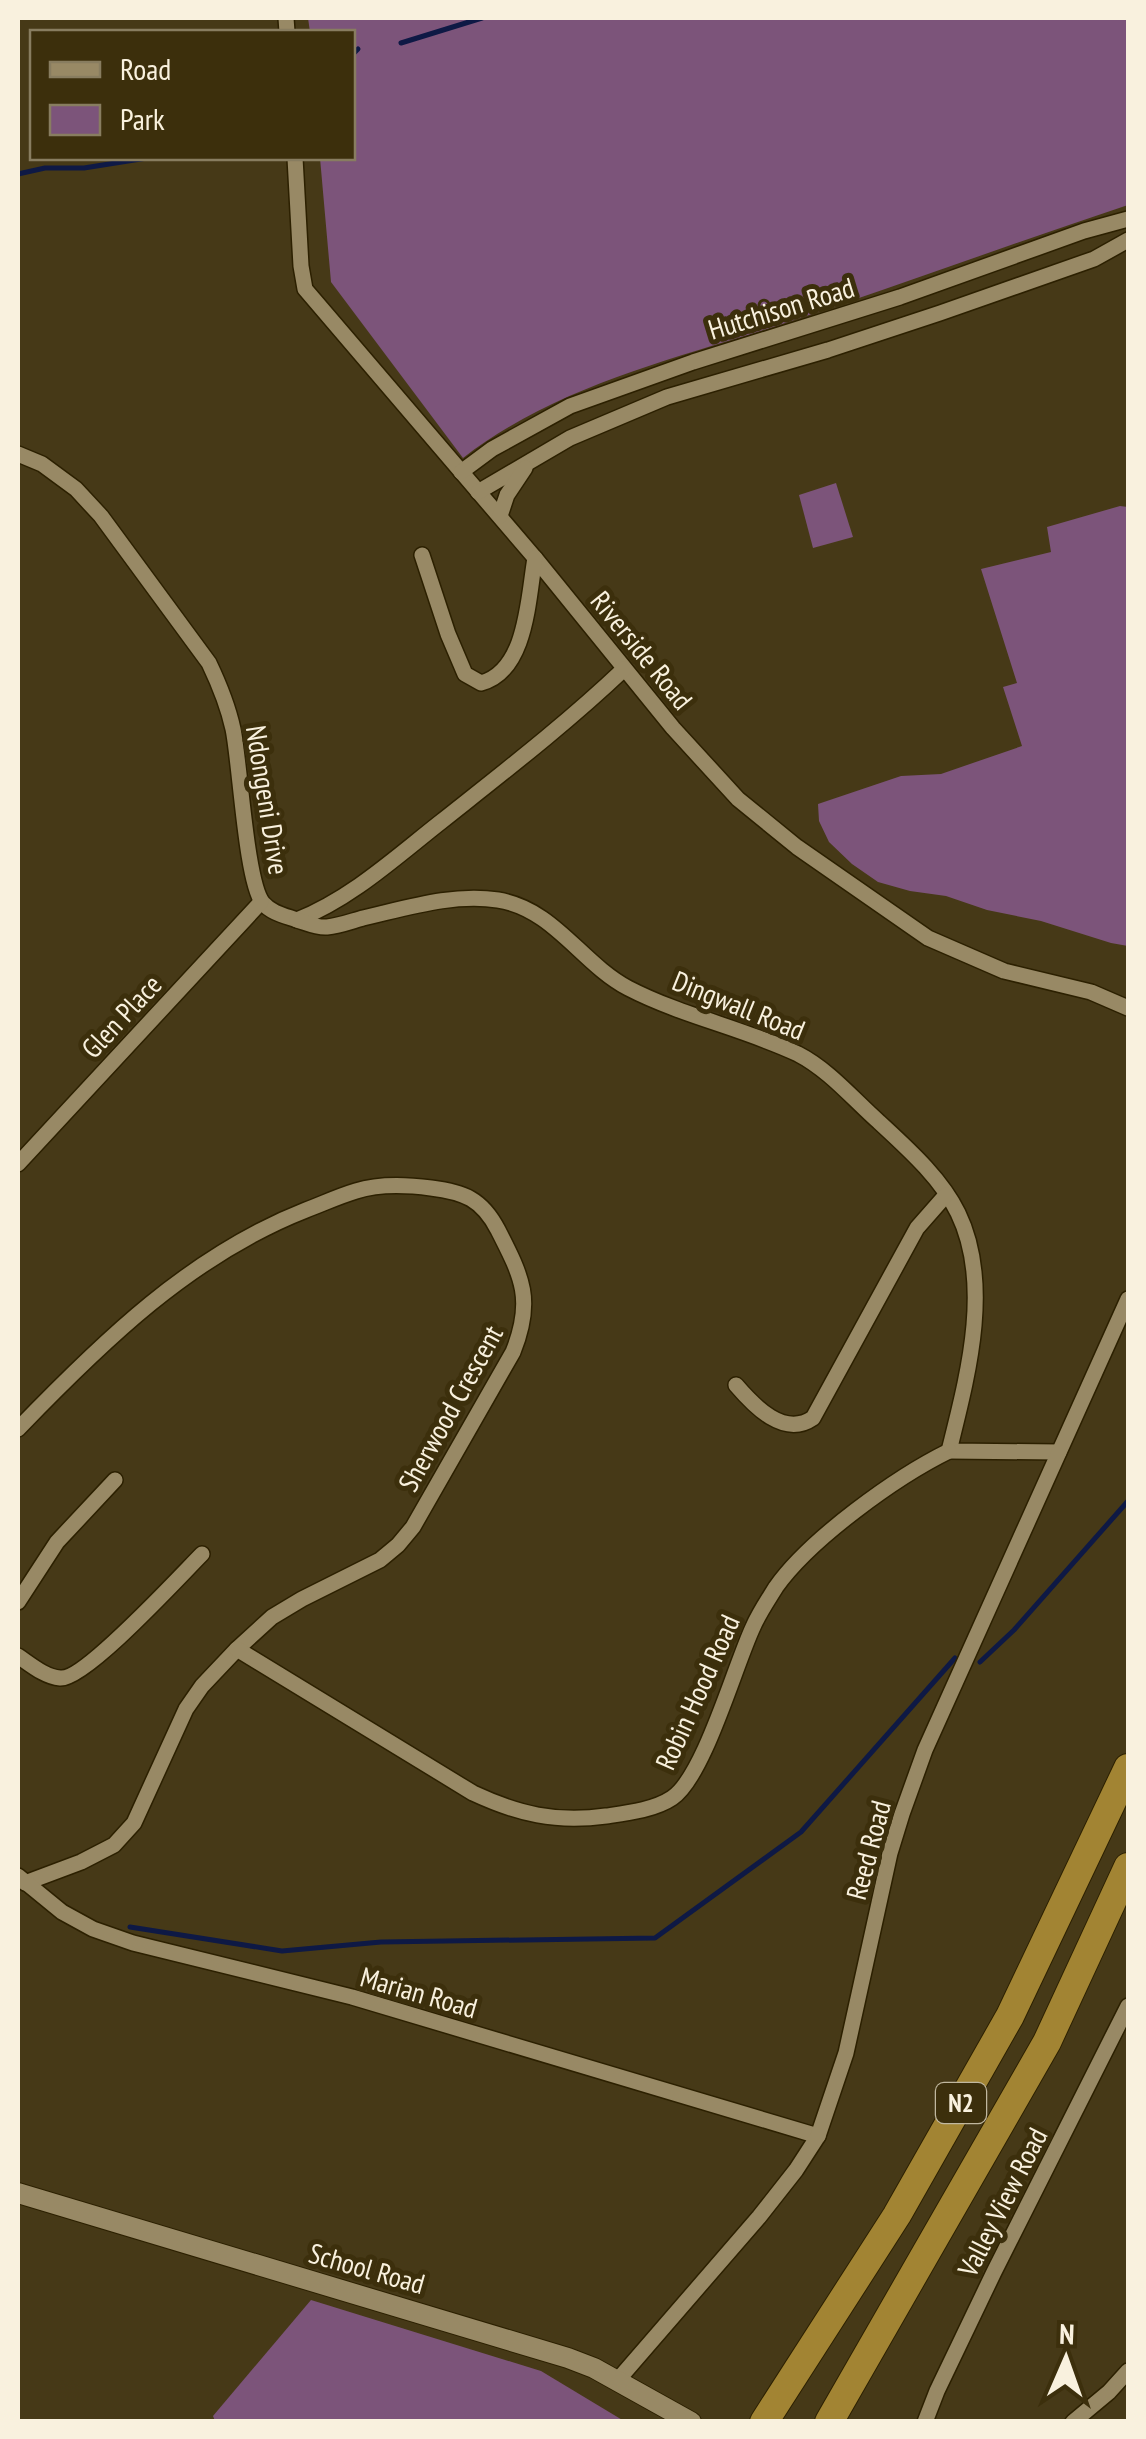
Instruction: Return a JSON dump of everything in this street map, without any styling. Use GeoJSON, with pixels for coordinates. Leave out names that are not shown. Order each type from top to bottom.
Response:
{"type":"FeatureCollection","features":[{"type":"Feature","properties":{"kind":"highway","name":"N2"},"geometry":{"type":"LineString","coordinates":[[764,2422],[898,2215],[1000,2032],[1128,1768]]}},
{"type":"Feature","properties":{"kind":"highway","name":"N2"},"geometry":{"type":"LineString","coordinates":[[830,2422],[1048,2042],[1128,1868]]}},
{"type":"Feature","properties":{"kind":"street","name":"Riverside Road"},"geometry":{"type":"LineString","coordinates":[[296,160],[306,288],[535,558],[672,728],[738,799],[797,847],[928,938],[1004,971],[1091,992],[1128,1008]]}},
{"type":"Feature","properties":{"kind":"street","name":"Hutchison Road"},"geometry":{"type":"LineString","coordinates":[[461,472],[492,449],[570,406],[1128,219]]}},
{"type":"Feature","properties":{"kind":"street","name":"Hutchison Road"},"geometry":{"type":"LineString","coordinates":[[478,492],[570,438],[667,396],[940,313],[1094,260],[1128,240]]}},
{"type":"Feature","properties":{"kind":"street","name":"Ndongeni Drive"},"geometry":{"type":"LineString","coordinates":[[18,454],[42,464],[76,489],[209,663],[232,728],[251,867],[261,902],[297,920]]}},
{"type":"Feature","properties":{"kind":"street"},"geometry":{"type":"LineString","coordinates":[[500,516],[507,496],[531,461]]}},
{"type":"Feature","properties":{"kind":"street"},"geometry":{"type":"LineString","coordinates":[[422,555],[465,674],[481,683],[493,680],[513,657],[522,635],[535,558]]}},
{"type":"Feature","properties":{"kind":"street"},"geometry":{"type":"LineString","coordinates":[[297,920],[368,880],[569,721],[624,669]]}},
{"type":"Feature","properties":{"kind":"street","name":"Dingwall Road"},"geometry":{"type":"LineString","coordinates":[[297,920],[326,927],[429,902],[498,900],[528,909],[628,988],[780,1046],[816,1065],[895,1137],[946,1196],[956,1210],[969,1245],[974,1322],[966,1378],[948,1451]]}},
{"type":"Feature","properties":{"kind":"street","name":"Glen Place"},"geometry":{"type":"LineString","coordinates":[[18,1164],[261,902]]}},
{"type":"Feature","properties":{"kind":"street","name":"Sherwood Crescent"},"geometry":{"type":"LineString","coordinates":[[18,1430],[78,1367],[213,1256],[278,1221],[358,1190],[416,1186],[450,1190],[474,1199],[491,1216],[518,1270],[524,1296],[523,1326],[513,1352],[398,1545],[380,1560],[272,1617],[237,1649],[186,1709],[134,1822],[114,1845],[81,1862],[22,1879]]}},
{"type":"Feature","properties":{"kind":"street"},"geometry":{"type":"LineString","coordinates":[[736,1385],[772,1418],[790,1425],[808,1422],[917,1228],[946,1196]]}},
{"type":"Feature","properties":{"kind":"street","name":"Reed Road"},"geometry":{"type":"LineString","coordinates":[[617,2381],[772,2201],[818,2136],[846,2053],[886,1871],[925,1750],[1128,1298]]}},
{"type":"Feature","properties":{"kind":"street"},"geometry":{"type":"LineString","coordinates":[[948,1451],[1059,1452]]}},
{"type":"Feature","properties":{"kind":"street","name":"Robin Hood Road"},"geometry":{"type":"LineString","coordinates":[[237,1649],[458,1784],[504,1807],[560,1818],[592,1818],[648,1808],[672,1798],[685,1786],[720,1712],[753,1626],[787,1573],[888,1486],[948,1451]]}},
{"type":"Feature","properties":{"kind":"street"},"geometry":{"type":"LineString","coordinates":[[18,1602],[57,1542],[115,1480]]}},
{"type":"Feature","properties":{"kind":"street"},"geometry":{"type":"LineString","coordinates":[[18,1656],[60,1679],[70,1677],[128,1629],[202,1554]]}},
{"type":"Feature","properties":{"kind":"street","name":"Marian Road"},"geometry":{"type":"LineString","coordinates":[[22,1879],[62,1912],[93,1930],[133,1943],[352,1998],[818,2136]]}},
{"type":"Feature","properties":{"kind":"street","name":"Valley View Road"},"geometry":{"type":"LineString","coordinates":[[925,2422],[994,2272],[1123,2025],[1128,2006]]}},
{"type":"Feature","properties":{"kind":"street","name":"School Road"},"geometry":{"type":"LineString","coordinates":[[18,2192],[568,2358],[594,2368],[691,2422]]}},
{"type":"Feature","properties":{"kind":"street"},"geometry":{"type":"LineString","coordinates":[[1073,2422],[1128,2371]]}},
{"type":"Feature","properties":{"kind":"green space"},"geometry":{"type":"Polygon","coordinates":[[[308,18],[1128,18],[1128,205],[613,378],[535,412],[463,458],[331,282],[320,160],[355,160],[355,30],[310,30],[308,18]]]}},
{"type":"Feature","properties":{"kind":"green space"},"geometry":{"type":"Polygon","coordinates":[[[836,483],[853,537],[813,548],[799,495],[836,483]]]}},
{"type":"Feature","properties":{"kind":"green space"},"geometry":{"type":"Polygon","coordinates":[[[1128,507],[1128,946],[946,896],[878,882],[852,864],[829,842],[819,821],[818,804],[901,776],[941,774],[1022,746],[1003,687],[1017,683],[981,569],[1051,552],[1047,527],[1128,507]]]}},
{"type":"Feature","properties":{"kind":"green space"},"geometry":{"type":"Polygon","coordinates":[[[311,2300],[541,2371],[624,2421],[215,2421],[213,2416],[311,2300]]]}},
{"type":"Feature","properties":{"kind":"waterway"},"geometry":{"type":"LineString","coordinates":[[401,43],[482,18]]}},
{"type":"Feature","properties":{"kind":"waterway"},"geometry":{"type":"LineString","coordinates":[[355,52],[358,49]]}},
{"type":"Feature","properties":{"kind":"waterway"},"geometry":{"type":"LineString","coordinates":[[18,174],[134,160]]}},
{"type":"Feature","properties":{"kind":"waterway"},"geometry":{"type":"LineString","coordinates":[[980,1662],[1014,1630],[1128,1501]]}},
{"type":"Feature","properties":{"kind":"waterway"},"geometry":{"type":"LineString","coordinates":[[130,1927],[282,1951],[381,1942],[655,1938],[801,1832],[955,1658]]}}]}
